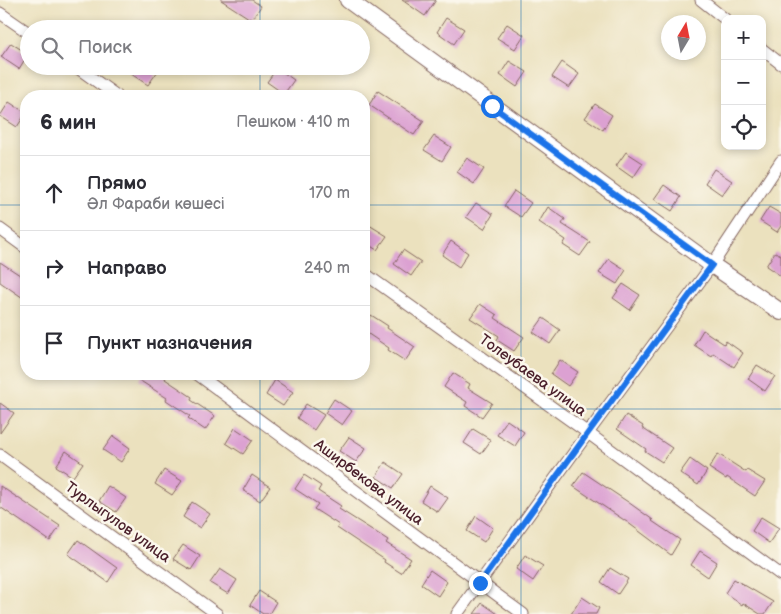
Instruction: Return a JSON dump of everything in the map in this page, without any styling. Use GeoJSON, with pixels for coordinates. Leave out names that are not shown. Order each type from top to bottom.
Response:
{"type":"FeatureCollection","features":[{"type":"Feature","properties":{"kind":"street"},"geometry":{"type":"LineString","coordinates":[[348,0],[712,265],[781,312]]}},
{"type":"Feature","properties":{"kind":"street"},"geometry":{"type":"LineString","coordinates":[[701,0],[721,16]]}},
{"type":"Feature","properties":{"kind":"street"},"geometry":{"type":"LineString","coordinates":[[0,13],[20,27]]}},
{"type":"Feature","properties":{"kind":"street"},"geometry":{"type":"LineString","coordinates":[[766,52],[781,64]]}},
{"type":"Feature","properties":{"kind":"street"},"geometry":{"type":"LineString","coordinates":[[88,75],[109,90]]}},
{"type":"Feature","properties":{"kind":"street"},"geometry":{"type":"LineString","coordinates":[[457,614],[712,265],[781,161]]}},
{"type":"Feature","properties":{"kind":"street"},"geometry":{"type":"LineString","coordinates":[[0,229],[20,244]]}},
{"type":"Feature","properties":{"kind":"street","name":"Толеубаева улица"},"geometry":{"type":"LineString","coordinates":[[370,276],[781,575]]}},
{"type":"Feature","properties":{"kind":"street","name":"Аширбекова улица"},"geometry":{"type":"LineString","coordinates":[[206,380],[523,614]]}},
{"type":"Feature","properties":{"kind":"street","name":"Турлыгулов улица"},"geometry":{"type":"LineString","coordinates":[[0,455],[217,614]]}},
{"type":"Feature","properties":{"kind":"building"},"geometry":{"type":"Polygon","coordinates":[[[221,0],[252,0],[261,6],[252,20],[221,0]]]}},
{"type":"Feature","properties":{"kind":"building"},"geometry":{"type":"Polygon","coordinates":[[[402,0],[436,0],[425,16],[402,0]]]}},
{"type":"Feature","properties":{"kind":"building"},"geometry":{"type":"Polygon","coordinates":[[[446,18],[464,29],[454,44],[437,32],[446,18]]]}},
{"type":"Feature","properties":{"kind":"building"},"geometry":{"type":"Polygon","coordinates":[[[507,24],[524,35],[515,49],[497,38],[507,24]]]}},
{"type":"Feature","properties":{"kind":"building"},"geometry":{"type":"Polygon","coordinates":[[[11,43],[20,49],[19,69],[1,57],[11,43]]]}},
{"type":"Feature","properties":{"kind":"building"},"geometry":{"type":"Polygon","coordinates":[[[509,61],[527,72],[517,87],[500,75],[509,61]]]}},
{"type":"Feature","properties":{"kind":"building"},"geometry":{"type":"Polygon","coordinates":[[[562,62],[579,74],[569,88],[552,77],[562,62]]]}},
{"type":"Feature","properties":{"kind":"building"},"geometry":{"type":"Polygon","coordinates":[[[133,75],[155,75],[148,85],[133,75]]]}},
{"type":"Feature","properties":{"kind":"building"},"geometry":{"type":"Polygon","coordinates":[[[272,75],[287,75],[294,80],[287,90],[278,90],[267,82],[272,75]]]}},
{"type":"Feature","properties":{"kind":"building"},"geometry":{"type":"Polygon","coordinates":[[[378,91],[424,121],[414,135],[370,106],[378,91]]]}},
{"type":"Feature","properties":{"kind":"building"},"geometry":{"type":"Polygon","coordinates":[[[9,102],[20,109],[20,122],[17,127],[0,116],[9,102]]]}},
{"type":"Feature","properties":{"kind":"building"},"geometry":{"type":"Polygon","coordinates":[[[595,104],[612,115],[603,130],[585,118],[595,104]]]}},
{"type":"Feature","properties":{"kind":"building"},"geometry":{"type":"Polygon","coordinates":[[[434,136],[451,147],[442,161],[424,150],[434,136]]]}},
{"type":"Feature","properties":{"kind":"building"},"geometry":{"type":"Polygon","coordinates":[[[626,152],[643,163],[633,178],[616,166],[626,152]]]}},
{"type":"Feature","properties":{"kind":"building"},"geometry":{"type":"Polygon","coordinates":[[[467,158],[484,169],[474,184],[457,172],[467,158]]]}},
{"type":"Feature","properties":{"kind":"building"},"geometry":{"type":"Polygon","coordinates":[[[714,169],[732,181],[722,195],[705,183],[714,169]]]}},
{"type":"Feature","properties":{"kind":"building"},"geometry":{"type":"Polygon","coordinates":[[[664,185],[681,197],[672,211],[654,199],[664,185]]]}},
{"type":"Feature","properties":{"kind":"building"},"geometry":{"type":"Polygon","coordinates":[[[514,191],[531,203],[521,217],[504,206],[514,191]]]}},
{"type":"Feature","properties":{"kind":"building"},"geometry":{"type":"Polygon","coordinates":[[[476,203],[493,214],[484,229],[466,217],[476,203]]]}},
{"type":"Feature","properties":{"kind":"building"},"geometry":{"type":"Polygon","coordinates":[[[548,207],[565,219],[562,224],[590,242],[580,256],[563,245],[566,240],[539,222],[548,207]]]}},
{"type":"Feature","properties":{"kind":"building"},"geometry":{"type":"Polygon","coordinates":[[[769,207],[781,214],[781,226],[777,232],[760,221],[769,207]]]}},
{"type":"Feature","properties":{"kind":"building"},"geometry":{"type":"Polygon","coordinates":[[[370,226],[387,236],[377,250],[370,246],[370,226]]]}},
{"type":"Feature","properties":{"kind":"building"},"geometry":{"type":"Polygon","coordinates":[[[451,241],[468,253],[459,267],[442,255],[451,241]]]}},
{"type":"Feature","properties":{"kind":"building"},"geometry":{"type":"Polygon","coordinates":[[[403,250],[421,262],[411,276],[394,264],[403,250]]]}},
{"type":"Feature","properties":{"kind":"building"},"geometry":{"type":"Polygon","coordinates":[[[775,252],[781,255],[781,276],[766,266],[775,252]]]}},
{"type":"Feature","properties":{"kind":"building"},"geometry":{"type":"Polygon","coordinates":[[[609,259],[626,270],[617,284],[599,273],[609,259]]]}},
{"type":"Feature","properties":{"kind":"building"},"geometry":{"type":"Polygon","coordinates":[[[0,262],[20,275],[20,296],[0,282],[0,262]]]}},
{"type":"Feature","properties":{"kind":"building"},"geometry":{"type":"Polygon","coordinates":[[[623,284],[640,295],[630,310],[613,298],[623,284]]]}},
{"type":"Feature","properties":{"kind":"building"},"geometry":{"type":"Polygon","coordinates":[[[480,304],[497,315],[495,318],[524,337],[514,351],[497,340],[499,336],[470,318],[480,304]]]}},
{"type":"Feature","properties":{"kind":"building"},"geometry":{"type":"Polygon","coordinates":[[[371,315],[388,326],[387,328],[415,347],[405,361],[370,335],[371,315]]]}},
{"type":"Feature","properties":{"kind":"building"},"geometry":{"type":"Polygon","coordinates":[[[543,318],[560,330],[550,344],[533,332],[543,318]]]}},
{"type":"Feature","properties":{"kind":"building"},"geometry":{"type":"Polygon","coordinates":[[[703,330],[724,344],[726,341],[743,353],[734,367],[713,353],[711,356],[694,345],[703,330]]]}},
{"type":"Feature","properties":{"kind":"building"},"geometry":{"type":"Polygon","coordinates":[[[560,360],[578,372],[568,386],[551,374],[560,360]]]}},
{"type":"Feature","properties":{"kind":"building"},"geometry":{"type":"Polygon","coordinates":[[[757,365],[775,376],[765,391],[748,379],[757,365]]]}},
{"type":"Feature","properties":{"kind":"building"},"geometry":{"type":"Polygon","coordinates":[[[453,373],[470,384],[468,388],[492,403],[482,417],[465,406],[467,402],[444,387],[453,373]]]}},
{"type":"Feature","properties":{"kind":"building"},"geometry":{"type":"Polygon","coordinates":[[[139,380],[166,380],[192,397],[191,400],[215,416],[205,430],[188,418],[190,416],[166,400],[167,398],[139,380]]]}},
{"type":"Feature","properties":{"kind":"building"},"geometry":{"type":"Polygon","coordinates":[[[275,380],[293,392],[283,406],[266,395],[275,380]]]}},
{"type":"Feature","properties":{"kind":"building"},"geometry":{"type":"Polygon","coordinates":[[[334,399],[352,411],[342,425],[325,413],[334,399]]]}},
{"type":"Feature","properties":{"kind":"building"},"geometry":{"type":"Polygon","coordinates":[[[0,403],[14,413],[0,433],[0,403]]]}},
{"type":"Feature","properties":{"kind":"building"},"geometry":{"type":"Polygon","coordinates":[[[306,404],[324,415],[314,430],[297,418],[306,404]]]}},
{"type":"Feature","properties":{"kind":"building"},"geometry":{"type":"Polygon","coordinates":[[[626,415],[672,448],[662,462],[617,429],[626,415]]]}},
{"type":"Feature","properties":{"kind":"building"},"geometry":{"type":"Polygon","coordinates":[[[507,420],[524,432],[515,446],[497,435],[507,420]]]}},
{"type":"Feature","properties":{"kind":"building"},"geometry":{"type":"Polygon","coordinates":[[[235,428],[253,440],[243,454],[226,443],[235,428]]]}},
{"type":"Feature","properties":{"kind":"building"},"geometry":{"type":"Polygon","coordinates":[[[473,429],[491,440],[481,454],[464,443],[473,429]]]}},
{"type":"Feature","properties":{"kind":"building"},"geometry":{"type":"Polygon","coordinates":[[[113,436],[130,448],[121,462],[103,450],[113,436]]]}},
{"type":"Feature","properties":{"kind":"building"},"geometry":{"type":"Polygon","coordinates":[[[349,437],[366,448],[356,462],[339,451],[349,437]]]}},
{"type":"Feature","properties":{"kind":"building"},"geometry":{"type":"Polygon","coordinates":[[[66,451],[83,463],[73,477],[56,466],[66,451]]]}},
{"type":"Feature","properties":{"kind":"building"},"geometry":{"type":"Polygon","coordinates":[[[718,454],[746,472],[747,470],[765,481],[755,496],[727,477],[726,479],[709,468],[718,454]]]}},
{"type":"Feature","properties":{"kind":"building"},"geometry":{"type":"Polygon","coordinates":[[[690,459],[707,471],[698,485],[680,473],[690,459]]]}},
{"type":"Feature","properties":{"kind":"building"},"geometry":{"type":"Polygon","coordinates":[[[385,462],[403,474],[393,488],[376,477],[385,462]]]}},
{"type":"Feature","properties":{"kind":"building"},"geometry":{"type":"Polygon","coordinates":[[[164,470],[182,481],[172,495],[155,484],[164,470]]]}},
{"type":"Feature","properties":{"kind":"building"},"geometry":{"type":"Polygon","coordinates":[[[583,472],[680,540],[671,555],[627,522],[573,486],[583,472]]]}},
{"type":"Feature","properties":{"kind":"building"},"geometry":{"type":"Polygon","coordinates":[[[252,475],[270,487],[260,501],[243,490],[252,475]]]}},
{"type":"Feature","properties":{"kind":"building"},"geometry":{"type":"Polygon","coordinates":[[[304,475],[321,486],[318,491],[341,506],[339,509],[388,540],[386,543],[411,559],[401,573],[337,528],[339,525],[314,509],[318,504],[295,489],[304,475]]]}},
{"type":"Feature","properties":{"kind":"building"},"geometry":{"type":"Polygon","coordinates":[[[0,486],[60,526],[50,541],[0,507],[0,486]]]}},
{"type":"Feature","properties":{"kind":"building"},"geometry":{"type":"Polygon","coordinates":[[[108,486],[126,498],[116,512],[99,501],[108,486]]]}},
{"type":"Feature","properties":{"kind":"building"},"geometry":{"type":"Polygon","coordinates":[[[430,486],[448,498],[438,512],[421,501],[430,486]]]}},
{"type":"Feature","properties":{"kind":"building"},"geometry":{"type":"Polygon","coordinates":[[[192,502],[210,514],[200,528],[183,517],[192,502]]]}},
{"type":"Feature","properties":{"kind":"building"},"geometry":{"type":"Polygon","coordinates":[[[476,516],[493,528],[484,542],[467,531],[476,516]]]}},
{"type":"Feature","properties":{"kind":"building"},"geometry":{"type":"Polygon","coordinates":[[[761,517],[779,528],[769,543],[752,531],[761,517]]]}},
{"type":"Feature","properties":{"kind":"building"},"geometry":{"type":"Polygon","coordinates":[[[78,540],[117,568],[108,582],[68,554],[78,540]]]}},
{"type":"Feature","properties":{"kind":"building"},"geometry":{"type":"Polygon","coordinates":[[[183,545],[200,556],[191,570],[173,559],[183,545]]]}},
{"type":"Feature","properties":{"kind":"building"},"geometry":{"type":"Polygon","coordinates":[[[700,551],[717,562],[708,577],[691,565],[700,551]]]}},
{"type":"Feature","properties":{"kind":"building"},"geometry":{"type":"Polygon","coordinates":[[[525,555],[543,566],[533,581],[516,569],[525,555]]]}},
{"type":"Feature","properties":{"kind":"building"},"geometry":{"type":"Polygon","coordinates":[[[610,568],[628,579],[618,594],[601,582],[610,568]]]}},
{"type":"Feature","properties":{"kind":"building"},"geometry":{"type":"Polygon","coordinates":[[[220,569],[237,580],[228,594],[210,583],[220,569]]]}},
{"type":"Feature","properties":{"kind":"building"},"geometry":{"type":"Polygon","coordinates":[[[430,570],[447,582],[438,596],[421,584],[430,570]]]}},
{"type":"Feature","properties":{"kind":"building"},"geometry":{"type":"Polygon","coordinates":[[[734,579],[773,602],[765,614],[760,614],[743,603],[742,605],[725,593],[734,579]]]}},
{"type":"Feature","properties":{"kind":"building"},"geometry":{"type":"Polygon","coordinates":[[[259,591],[276,602],[269,614],[263,614],[250,605],[259,591]]]}},
{"type":"Feature","properties":{"kind":"building"},"geometry":{"type":"Polygon","coordinates":[[[582,597],[599,608],[596,614],[571,614],[582,597]]]}},
{"type":"Feature","properties":{"kind":"building"},"geometry":{"type":"Polygon","coordinates":[[[482,603],[498,614],[474,614],[482,603]]]}},
{"type":"Feature","properties":{"kind":"route"},"geometry":{"type":"LineString","coordinates":[[480,583],[712,265],[492,106]]}}]}
